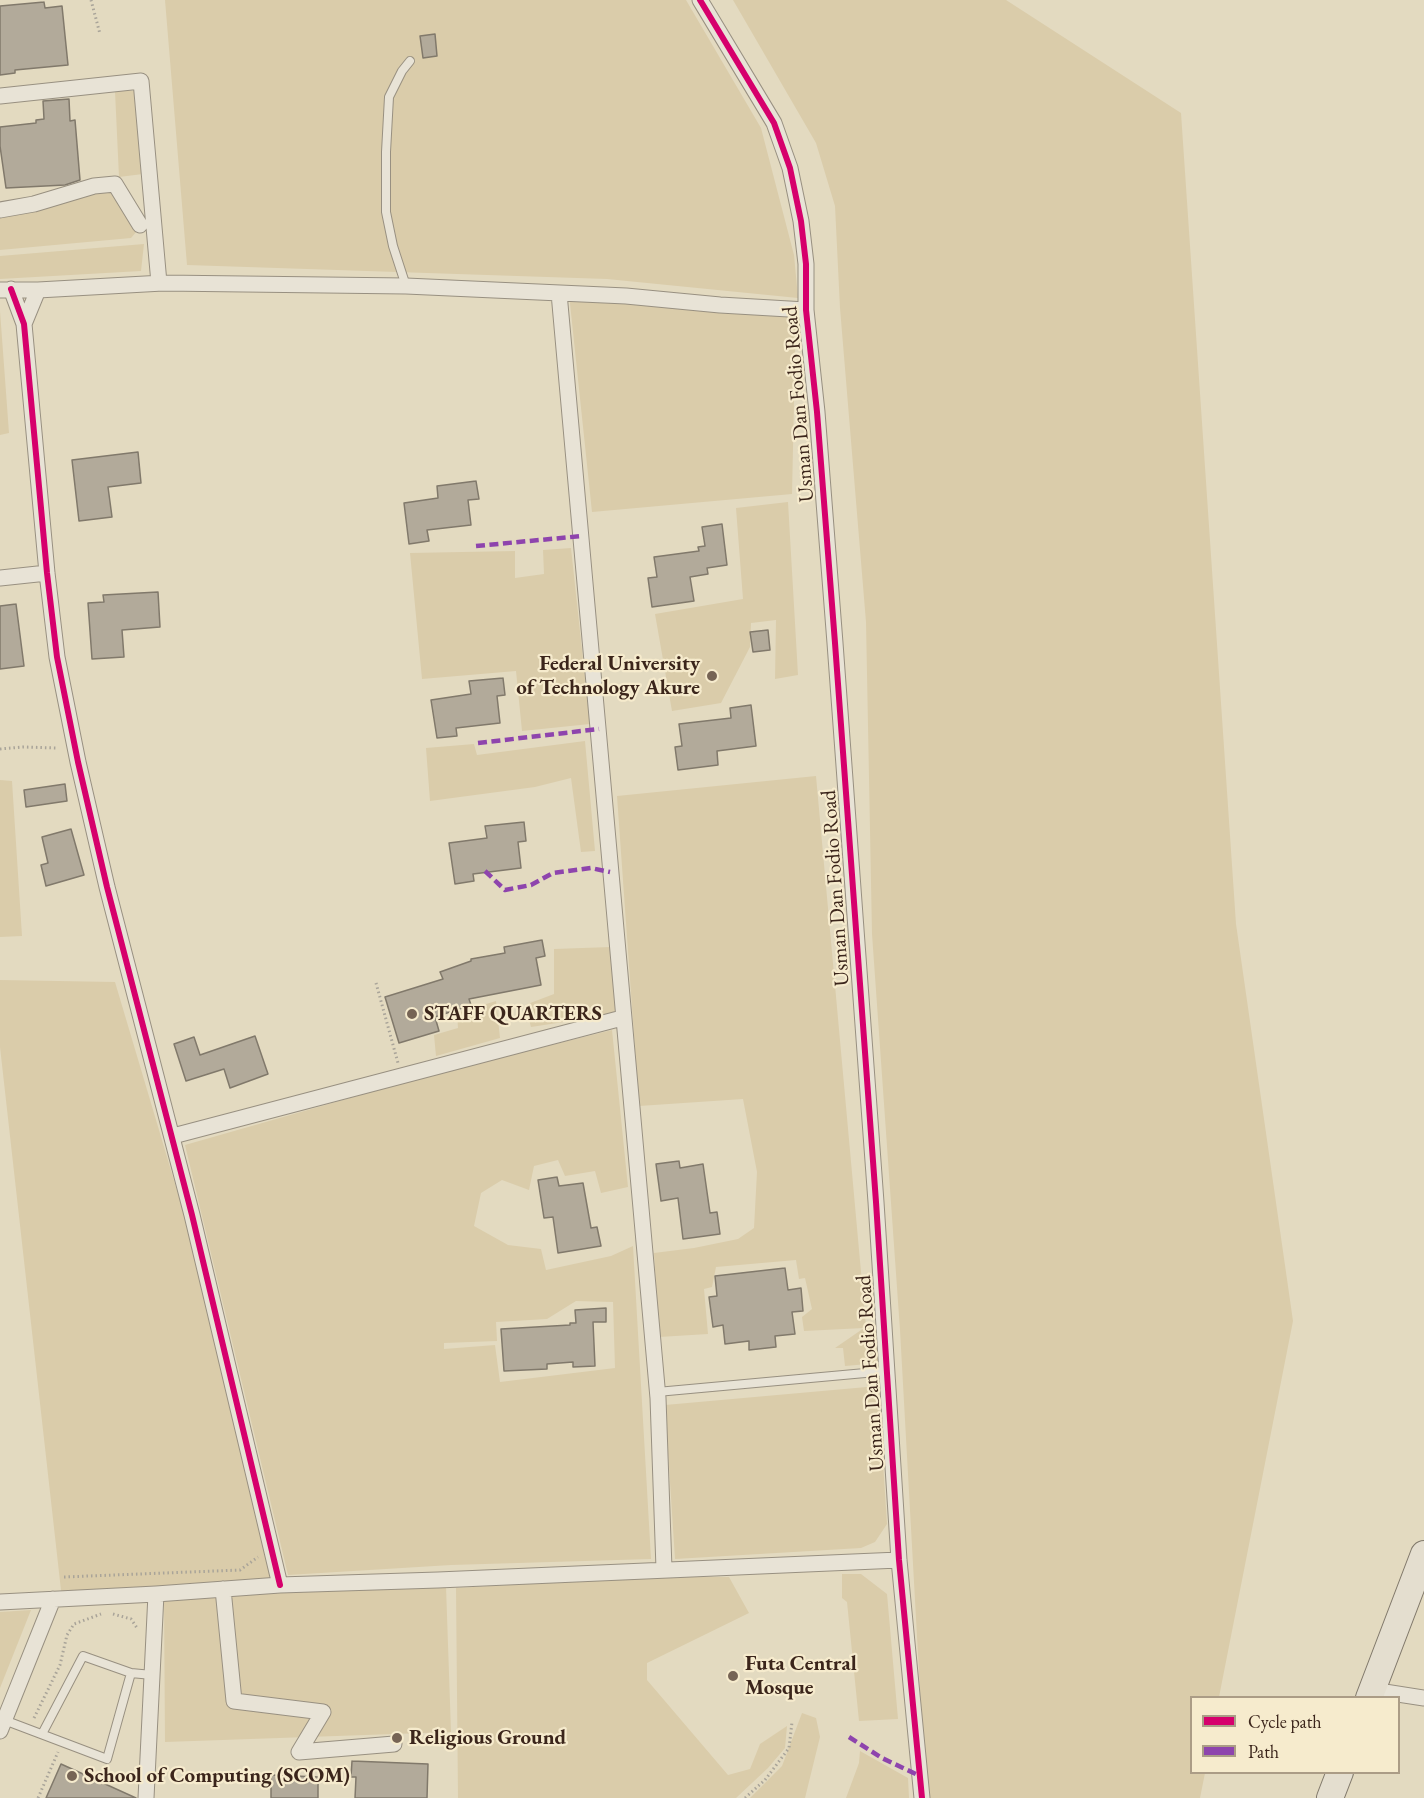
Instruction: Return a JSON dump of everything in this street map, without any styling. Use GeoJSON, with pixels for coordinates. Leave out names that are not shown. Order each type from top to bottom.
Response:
{"type":"FeatureCollection","features":[{"type":"Feature","properties":{"kind":"highway"},"geometry":{"type":"LineString","coordinates":[[1370,1694],[1424,1554]]}},
{"type":"Feature","properties":{"kind":"highway"},"geometry":{"type":"LineString","coordinates":[[1330,1798],[1340,1774]]}},
{"type":"Feature","properties":{"kind":"street","name":"Usman Dan Fodio Road"},"geometry":{"type":"LineString","coordinates":[[700,0],[774,123],[790,168],[801,220],[806,264],[806,310],[817,412],[835,643],[899,1560],[922,1798]]}},
{"type":"Feature","properties":{"kind":"street"},"geometry":{"type":"LineString","coordinates":[[0,96],[141,81],[159,283]]}},
{"type":"Feature","properties":{"kind":"street"},"geometry":{"type":"LineString","coordinates":[[0,210],[34,204],[94,186],[115,184],[140,225]]}},
{"type":"Feature","properties":{"kind":"street"},"geometry":{"type":"LineString","coordinates":[[280,1585],[172,1136],[107,886],[75,748],[57,657],[24,324],[6,289],[39,290],[159,283],[406,286],[626,296],[806,310]]}},
{"type":"Feature","properties":{"kind":"street"},"geometry":{"type":"LineString","coordinates":[[24,324],[39,290]]}},
{"type":"Feature","properties":{"kind":"street"},"geometry":{"type":"LineString","coordinates":[[559,293],[657,1392],[664,1569]]}},
{"type":"Feature","properties":{"kind":"street"},"geometry":{"type":"LineString","coordinates":[[0,578],[47,573]]}},
{"type":"Feature","properties":{"kind":"street"},"geometry":{"type":"LineString","coordinates":[[172,1136],[622,1018]]}},
{"type":"Feature","properties":{"kind":"street"},"geometry":{"type":"LineString","coordinates":[[0,1602],[280,1585],[899,1560]]}},
{"type":"Feature","properties":{"kind":"street"},"geometry":{"type":"LineString","coordinates":[[223,1589],[234,1701],[323,1712],[300,1752],[394,1744]]}},
{"type":"Feature","properties":{"kind":"street"},"geometry":{"type":"LineString","coordinates":[[146,1798],[156,1594]]}},
{"type":"Feature","properties":{"kind":"street"},"geometry":{"type":"LineString","coordinates":[[2,1725],[53,1599]]}},
{"type":"Feature","properties":{"kind":"street"},"geometry":{"type":"LineString","coordinates":[[1370,1694],[1397,1696]]}},
{"type":"Feature","properties":{"kind":"street"},"geometry":{"type":"LineString","coordinates":[[1400,1696],[1424,1698]]}},
{"type":"Feature","properties":{"kind":"lane"},"geometry":{"type":"LineString","coordinates":[[406,286],[393,246],[386,212],[386,152],[389,96],[402,71],[410,62]]}},
{"type":"Feature","properties":{"kind":"lane"},"geometry":{"type":"LineString","coordinates":[[657,1392],[887,1371]]}},
{"type":"Feature","properties":{"kind":"lane"},"geometry":{"type":"LineString","coordinates":[[42,1734],[83,1656],[131,1673],[152,1675]]}},
{"type":"Feature","properties":{"kind":"lane"},"geometry":{"type":"LineString","coordinates":[[2,1725],[29,1729],[107,1759],[131,1673]]}},
{"type":"Feature","properties":{"kind":"path"},"geometry":{"type":"LineString","coordinates":[[91,0],[100,34]]}},
{"type":"Feature","properties":{"kind":"path"},"geometry":{"type":"LineString","coordinates":[[0,749],[75,748]]}},
{"type":"Feature","properties":{"kind":"path"},"geometry":{"type":"LineString","coordinates":[[376,983],[402,1076]]}},
{"type":"Feature","properties":{"kind":"path"},"geometry":{"type":"LineString","coordinates":[[64,1577],[240,1570],[259,1557],[270,1542]]}},
{"type":"Feature","properties":{"kind":"path"},"geometry":{"type":"LineString","coordinates":[[29,1729],[60,1665],[67,1635],[74,1624],[99,1614],[117,1614],[131,1619],[142,1634]]}},
{"type":"Feature","properties":{"kind":"path"},"geometry":{"type":"LineString","coordinates":[[745,1798],[765,1780],[789,1748],[792,1722]]}},
{"type":"Feature","properties":{"kind":"path"},"geometry":{"type":"LineString","coordinates":[[38,1798],[58,1752],[50,1748]]}},
{"type":"Feature","properties":{"kind":"shaded area"},"geometry":{"type":"Polygon","coordinates":[[[165,0],[686,0],[761,128],[794,255],[798,298],[607,279],[187,265],[165,0]]]}},
{"type":"Feature","properties":{"kind":"shaded area"},"geometry":{"type":"Polygon","coordinates":[[[733,0],[1006,0],[1181,113],[1236,924],[1293,1321],[1219,1696],[1190,1696],[1190,1774],[1205,1774],[1200,1798],[926,1798],[900,1330],[872,934],[866,622],[840,308],[835,206],[816,143],[733,0]]]}},
{"type":"Feature","properties":{"kind":"shaded area"},"geometry":{"type":"Polygon","coordinates":[[[115,91],[136,91],[143,174],[119,177],[115,91]]]}},
{"type":"Feature","properties":{"kind":"shaded area"},"geometry":{"type":"Polygon","coordinates":[[[113,189],[137,231],[131,238],[0,250],[0,212],[113,189]]]}},
{"type":"Feature","properties":{"kind":"shaded area"},"geometry":{"type":"Polygon","coordinates":[[[144,244],[141,271],[0,279],[0,256],[144,244]]]}},
{"type":"Feature","properties":{"kind":"shaded area"},"geometry":{"type":"Polygon","coordinates":[[[569,294],[796,309],[792,494],[592,512],[569,294]]]}},
{"type":"Feature","properties":{"kind":"shaded area"},"geometry":{"type":"Polygon","coordinates":[[[0,311],[9,433],[0,435],[0,311]]]}},
{"type":"Feature","properties":{"kind":"shaded area"},"geometry":{"type":"Polygon","coordinates":[[[788,502],[798,675],[775,679],[776,620],[751,623],[750,647],[721,703],[672,711],[655,614],[743,599],[736,508],[788,502]]]}},
{"type":"Feature","properties":{"kind":"shaded area"},"geometry":{"type":"Polygon","coordinates":[[[571,548],[590,724],[522,731],[516,671],[422,679],[410,553],[515,551],[515,578],[544,574],[543,550],[571,548]]]}},
{"type":"Feature","properties":{"kind":"shaded area"},"geometry":{"type":"Polygon","coordinates":[[[585,741],[595,851],[581,852],[571,778],[535,787],[430,801],[426,748],[474,744],[477,755],[585,741]]]}},
{"type":"Feature","properties":{"kind":"shaded area"},"geometry":{"type":"Polygon","coordinates":[[[816,776],[866,1327],[878,1330],[879,1363],[845,1366],[843,1348],[835,1348],[864,1328],[804,1331],[802,1317],[812,1309],[805,1278],[799,1279],[796,1260],[716,1267],[712,1287],[704,1289],[708,1334],[659,1337],[654,1253],[738,1239],[754,1228],[757,1172],[743,1099],[639,1106],[617,796],[816,776]]]}},
{"type":"Feature","properties":{"kind":"shaded area"},"geometry":{"type":"Polygon","coordinates":[[[0,780],[12,781],[22,936],[0,937],[0,780]]]}},
{"type":"Feature","properties":{"kind":"shaded area"},"geometry":{"type":"Polygon","coordinates":[[[611,947],[616,1014],[531,1027],[525,1005],[554,994],[554,949],[611,947]]]}},
{"type":"Feature","properties":{"kind":"shaded area"},"geometry":{"type":"Polygon","coordinates":[[[0,980],[115,982],[225,1352],[279,1582],[62,1599],[0,1047],[0,980]]]}},
{"type":"Feature","properties":{"kind":"shaded area"},"geometry":{"type":"Polygon","coordinates":[[[496,1001],[500,1038],[436,1056],[434,1035],[458,1028],[457,1013],[496,1001]]]}},
{"type":"Feature","properties":{"kind":"shaded area"},"geometry":{"type":"Polygon","coordinates":[[[612,1030],[628,1187],[601,1193],[595,1171],[565,1176],[558,1160],[534,1166],[529,1190],[502,1180],[481,1193],[474,1226],[508,1245],[541,1249],[546,1270],[611,1256],[633,1246],[651,1559],[451,1565],[288,1575],[185,1145],[434,1074],[612,1030]],[[576,1301],[547,1319],[496,1322],[497,1341],[444,1343],[444,1349],[495,1345],[500,1382],[615,1368],[613,1302],[576,1301]]]}},
{"type":"Feature","properties":{"kind":"shaded area"},"geometry":{"type":"Polygon","coordinates":[[[878,1386],[887,1524],[875,1542],[861,1548],[675,1559],[665,1405],[878,1386]]]}},
{"type":"Feature","properties":{"kind":"shaded area"},"geometry":{"type":"Polygon","coordinates":[[[842,1574],[861,1574],[887,1594],[898,1719],[859,1721],[847,1602],[842,1598],[842,1574]]]}},
{"type":"Feature","properties":{"kind":"shaded area"},"geometry":{"type":"Polygon","coordinates":[[[645,1577],[729,1577],[749,1613],[647,1663],[647,1680],[728,1775],[750,1769],[760,1744],[787,1726],[785,1748],[768,1768],[736,1798],[458,1798],[456,1588],[645,1577]]]}},
{"type":"Feature","properties":{"kind":"shaded area"},"geometry":{"type":"Polygon","coordinates":[[[446,1586],[451,1732],[165,1742],[164,1598],[446,1586]]]}},
{"type":"Feature","properties":{"kind":"shaded area"},"geometry":{"type":"Polygon","coordinates":[[[31,1610],[0,1688],[0,1612],[31,1610]]]}},
{"type":"Feature","properties":{"kind":"shaded area"},"geometry":{"type":"Polygon","coordinates":[[[802,1713],[816,1718],[820,1737],[805,1798],[750,1798],[782,1766],[802,1713]]]}},
{"type":"Feature","properties":{"kind":"shaded area"},"geometry":{"type":"Polygon","coordinates":[[[860,1751],[908,1778],[909,1798],[846,1798],[859,1763],[860,1751]]]}},
{"type":"Feature","properties":{"kind":"building"},"geometry":{"type":"Polygon","coordinates":[[[44,2],[45,8],[62,6],[68,65],[15,70],[15,73],[0,75],[0,6],[44,2]]]}},
{"type":"Feature","properties":{"kind":"building"},"geometry":{"type":"Polygon","coordinates":[[[435,34],[437,56],[423,58],[420,36],[435,34]]]}},
{"type":"Feature","properties":{"kind":"building"},"geometry":{"type":"Polygon","coordinates":[[[69,99],[70,121],[75,120],[80,180],[65,185],[6,188],[0,146],[0,127],[36,123],[36,120],[44,119],[43,101],[69,99]]]}},
{"type":"Feature","properties":{"kind":"building"},"geometry":{"type":"Polygon","coordinates":[[[138,452],[141,483],[108,487],[112,517],[79,521],[72,460],[138,452]]]}},
{"type":"Feature","properties":{"kind":"building"},"geometry":{"type":"Polygon","coordinates":[[[476,481],[479,499],[468,500],[471,525],[427,530],[429,541],[409,544],[404,503],[438,498],[437,486],[476,481]]]}},
{"type":"Feature","properties":{"kind":"building"},"geometry":{"type":"Polygon","coordinates":[[[722,524],[727,565],[707,568],[708,574],[690,577],[694,601],[652,607],[648,578],[657,577],[654,557],[699,551],[698,547],[705,546],[702,527],[722,524]]]}},
{"type":"Feature","properties":{"kind":"building"},"geometry":{"type":"Polygon","coordinates":[[[158,592],[160,627],[122,630],[124,657],[92,659],[88,603],[104,602],[103,595],[158,592]]]}},
{"type":"Feature","properties":{"kind":"building"},"geometry":{"type":"Polygon","coordinates":[[[16,604],[24,666],[0,669],[0,606],[16,604]]]}},
{"type":"Feature","properties":{"kind":"building"},"geometry":{"type":"Polygon","coordinates":[[[768,630],[770,650],[753,652],[750,632],[768,630]]]}},
{"type":"Feature","properties":{"kind":"building"},"geometry":{"type":"Polygon","coordinates":[[[503,678],[505,695],[497,696],[500,723],[456,728],[457,736],[437,738],[431,700],[471,694],[469,681],[503,678]]]}},
{"type":"Feature","properties":{"kind":"building"},"geometry":{"type":"Polygon","coordinates":[[[751,705],[756,746],[717,751],[718,765],[678,770],[675,747],[682,746],[679,724],[731,718],[730,708],[751,705]]]}},
{"type":"Feature","properties":{"kind":"building"},"geometry":{"type":"Polygon","coordinates":[[[65,784],[67,801],[26,807],[24,790],[65,784]]]}},
{"type":"Feature","properties":{"kind":"building"},"geometry":{"type":"Polygon","coordinates":[[[524,822],[526,841],[518,842],[521,868],[473,874],[474,881],[455,884],[449,843],[487,838],[485,826],[524,822]]]}},
{"type":"Feature","properties":{"kind":"building"},"geometry":{"type":"Polygon","coordinates":[[[71,829],[84,875],[46,886],[41,865],[48,863],[42,837],[71,829]]]}},
{"type":"Feature","properties":{"kind":"building"},"geometry":{"type":"Polygon","coordinates":[[[542,940],[545,956],[536,958],[541,985],[469,999],[471,1005],[435,1017],[439,1031],[399,1043],[385,997],[443,979],[440,972],[471,961],[471,959],[505,953],[504,947],[542,940]]]}},
{"type":"Feature","properties":{"kind":"building"},"geometry":{"type":"Polygon","coordinates":[[[255,1036],[268,1074],[230,1088],[224,1069],[186,1081],[174,1044],[194,1037],[200,1055],[255,1036]]]}},
{"type":"Feature","properties":{"kind":"building"},"geometry":{"type":"Polygon","coordinates":[[[679,1161],[680,1168],[703,1164],[710,1213],[717,1212],[720,1234],[683,1239],[678,1198],[661,1201],[656,1164],[679,1161]]]}},
{"type":"Feature","properties":{"kind":"building"},"geometry":{"type":"Polygon","coordinates":[[[557,1177],[559,1186],[583,1183],[591,1228],[597,1227],[601,1246],[558,1253],[553,1217],[544,1218],[538,1180],[557,1177]]]}},
{"type":"Feature","properties":{"kind":"building"},"geometry":{"type":"Polygon","coordinates":[[[785,1268],[788,1290],[801,1288],[803,1311],[792,1312],[795,1334],[775,1336],[776,1347],[749,1350],[749,1341],[725,1344],[723,1325],[713,1327],[709,1297],[717,1296],[715,1276],[785,1268]]]}},
{"type":"Feature","properties":{"kind":"building"},"geometry":{"type":"Polygon","coordinates":[[[606,1308],[606,1322],[593,1322],[595,1366],[573,1367],[573,1362],[547,1364],[547,1369],[504,1371],[501,1329],[570,1325],[570,1323],[576,1323],[575,1310],[606,1308]]]}},
{"type":"Feature","properties":{"kind":"building"},"geometry":{"type":"Polygon","coordinates":[[[352,1761],[428,1764],[427,1798],[355,1798],[356,1777],[351,1777],[352,1761]]]}},
{"type":"Feature","properties":{"kind":"building","name":"School of Computing (SCOM)"},"geometry":{"type":"Polygon","coordinates":[[[61,1764],[136,1798],[46,1798],[61,1764]]]}},
{"type":"Feature","properties":{"kind":"building"},"geometry":{"type":"Polygon","coordinates":[[[271,1775],[318,1777],[318,1798],[271,1798],[271,1775]]]}},
{"type":"Feature","properties":{"kind":"marked path"},"geometry":{"type":"LineString","coordinates":[[476,546],[582,536]]}},
{"type":"Feature","properties":{"kind":"marked path"},"geometry":{"type":"LineString","coordinates":[[478,743],[599,729]]}},
{"type":"Feature","properties":{"kind":"marked path"},"geometry":{"type":"LineString","coordinates":[[485,871],[505,890],[531,885],[553,873],[591,868],[610,872]]}},
{"type":"Feature","properties":{"kind":"marked path"},"geometry":{"type":"LineString","coordinates":[[849,1737],[882,1758],[920,1776]]}},
{"type":"Feature","properties":{"kind":"cycle path"},"geometry":{"type":"LineString","coordinates":[[700,0],[774,123],[790,168],[801,221],[876,1202],[899,1560],[922,1798]]}},
{"type":"Feature","properties":{"kind":"cycle path"},"geometry":{"type":"LineString","coordinates":[[11,289],[24,324],[57,657],[78,762],[107,887],[192,1215],[280,1585]]}},
{"type":"Feature","properties":{"kind":"place","name":"Federal University of Technology Akure"},"geometry":{"type":"Point","coordinates":[712,676]}},
{"type":"Feature","properties":{"kind":"place","name":"STAFF QUARTERS"},"geometry":{"type":"Point","coordinates":[412,1014]}},
{"type":"Feature","properties":{"kind":"place","name":"Futa Central Mosque"},"geometry":{"type":"Point","coordinates":[733,1676]}},
{"type":"Feature","properties":{"kind":"place","name":"Religious Ground"},"geometry":{"type":"Point","coordinates":[397,1738]}},
{"type":"Feature","properties":{"kind":"place","name":"School of Computing (SCOM)"},"geometry":{"type":"Point","coordinates":[72,1776]}}]}
